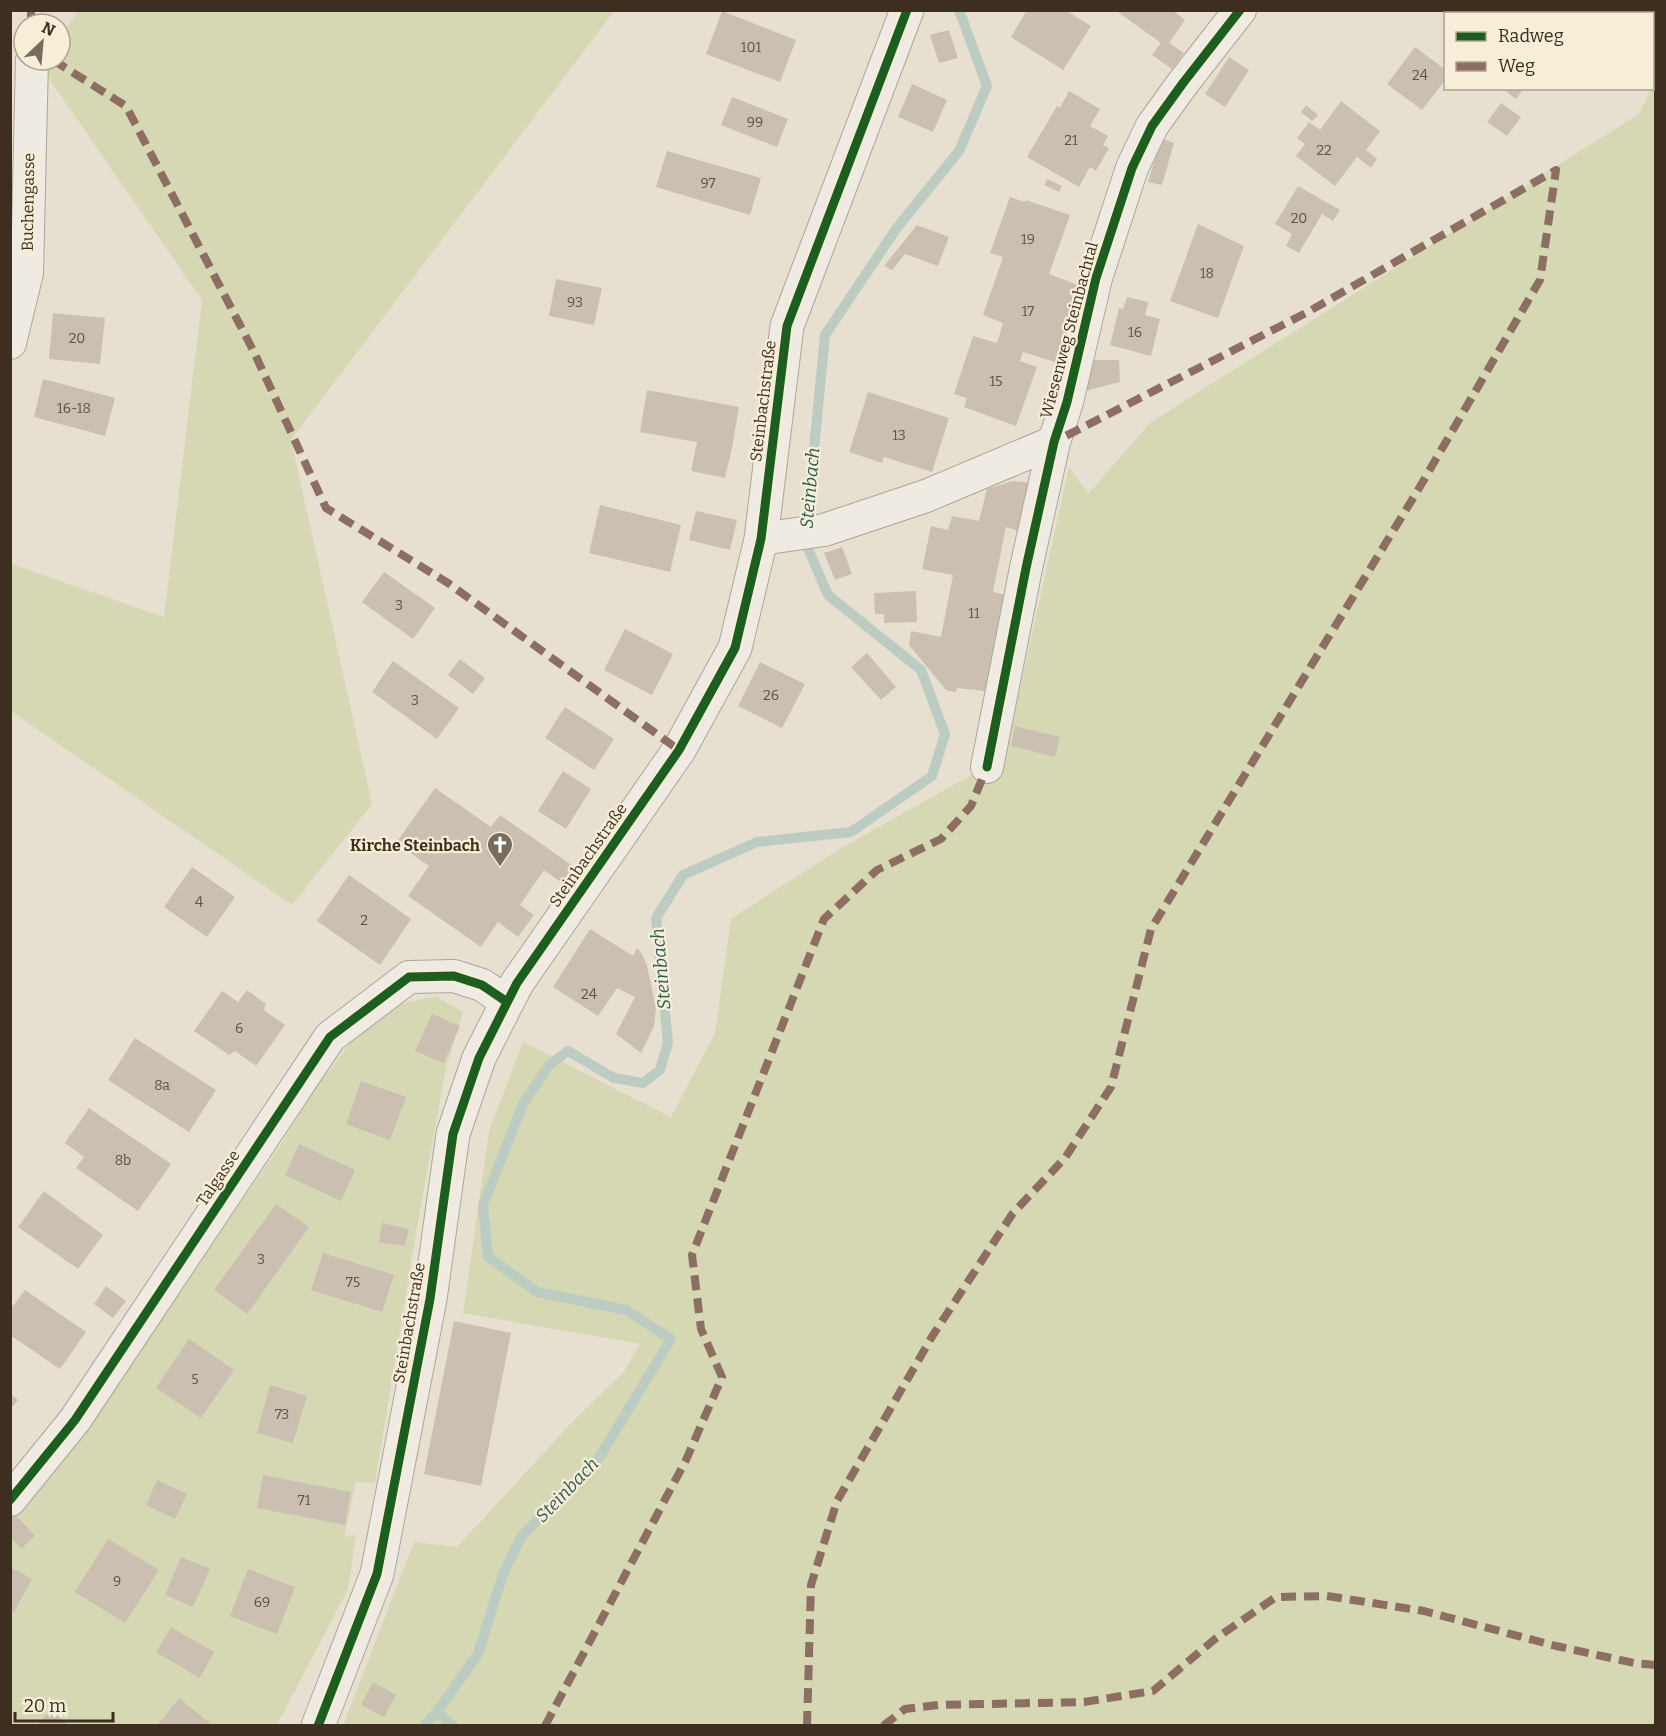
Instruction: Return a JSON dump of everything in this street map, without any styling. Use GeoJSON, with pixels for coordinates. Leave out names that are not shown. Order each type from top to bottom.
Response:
{"type":"FeatureCollection","features":[{"type":"Feature","properties":{"kind":"street","name":"Steinbachstraße"},"geometry":{"type":"LineString","coordinates":[[318,1725],[377,1574],[430,1299],[453,1134],[479,1058],[517,983],[679,750],[735,648],[761,539],[787,326],[907,10]]}},
{"type":"Feature","properties":{"kind":"street","name":"Wiesenweg Steinbachtal"},"geometry":{"type":"LineString","coordinates":[[761,539],[824,530],[926,496],[1054,442],[1066,402],[1095,278],[1132,168],[1152,126],[1240,10]]}},
{"type":"Feature","properties":{"kind":"street","name":"Buchengasse"},"geometry":{"type":"LineString","coordinates":[[10,343],[27,273],[32,72]]}},
{"type":"Feature","properties":{"kind":"street"},"geometry":{"type":"LineString","coordinates":[[987,767],[1026,568],[1054,442]]}},
{"type":"Feature","properties":{"kind":"street","name":"Talgasse"},"geometry":{"type":"LineString","coordinates":[[10,1500],[75,1420],[330,1037],[409,977],[454,976],[482,985],[507,1002]]}},
{"type":"Feature","properties":{"kind":"green space"},"geometry":{"type":"Polygon","coordinates":[[[78,11],[614,11],[291,440],[372,804],[292,905],[11,711],[11,564],[164,617],[202,300],[44,72],[72,72],[72,20],[78,11]]]}},
{"type":"Feature","properties":{"kind":"green space"},"geometry":{"type":"Polygon","coordinates":[[[1655,81],[1655,1725],[343,1726],[414,1542],[457,1547],[574,1420],[624,1372],[640,1344],[463,1313],[489,1131],[523,1042],[671,1117],[715,1033],[731,919],[838,850],[1005,756],[1069,467],[1088,494],[1151,422],[1639,114],[1651,90],[1654,90],[1655,81]]]}},
{"type":"Feature","properties":{"kind":"green space"},"geometry":{"type":"Polygon","coordinates":[[[436,996],[463,1012],[446,1068],[375,1483],[356,1482],[344,1537],[356,1535],[348,1589],[277,1725],[11,1726],[11,1518],[25,1507],[80,1434],[281,1144],[314,1090],[359,1031],[390,1006],[436,996]]]}},
{"type":"Feature","properties":{"kind":"building"},"geometry":{"type":"Polygon","coordinates":[[[1027,10],[1065,10],[1091,26],[1063,70],[1011,37],[1027,10]]]}},
{"type":"Feature","properties":{"kind":"building"},"geometry":{"type":"Polygon","coordinates":[[[1119,10],[1172,10],[1185,20],[1169,43],[1184,53],[1172,69],[1152,55],[1161,43],[1118,12],[1119,10]]]}},
{"type":"Feature","properties":{"kind":"building"},"geometry":{"type":"Polygon","coordinates":[[[1469,10],[1509,10],[1508,12],[1470,12],[1469,10]]]}},
{"type":"Feature","properties":{"kind":"building"},"geometry":{"type":"Polygon","coordinates":[[[722,11],[796,40],[780,82],[706,54],[722,11]]]}},
{"type":"Feature","properties":{"kind":"building"},"geometry":{"type":"Polygon","coordinates":[[[949,30],[958,58],[939,63],[930,35],[949,30]]]}},
{"type":"Feature","properties":{"kind":"building"},"geometry":{"type":"Polygon","coordinates":[[[1415,47],[1444,69],[1444,82],[1422,110],[1387,84],[1415,47]]]}},
{"type":"Feature","properties":{"kind":"building"},"geometry":{"type":"Polygon","coordinates":[[[1229,57],[1249,70],[1225,107],[1205,94],[1229,57]]]}},
{"type":"Feature","properties":{"kind":"building"},"geometry":{"type":"Polygon","coordinates":[[[912,84],[947,100],[933,132],[898,117],[912,84]]]}},
{"type":"Feature","properties":{"kind":"building"},"geometry":{"type":"Polygon","coordinates":[[[1505,90],[1523,90],[1516,99],[1505,90]]]}},
{"type":"Feature","properties":{"kind":"building"},"geometry":{"type":"Polygon","coordinates":[[[1069,91],[1100,109],[1090,126],[1108,136],[1103,145],[1109,148],[1096,171],[1090,167],[1079,187],[1027,157],[1057,106],[1060,108],[1069,91]]]}},
{"type":"Feature","properties":{"kind":"building"},"geometry":{"type":"Polygon","coordinates":[[[732,97],[788,119],[777,147],[721,125],[732,97]]]}},
{"type":"Feature","properties":{"kind":"building"},"geometry":{"type":"Polygon","coordinates":[[[1341,101],[1380,131],[1366,150],[1377,159],[1371,168],[1357,157],[1335,186],[1296,156],[1305,144],[1297,138],[1309,122],[1320,130],[1341,101]]]}},
{"type":"Feature","properties":{"kind":"building"},"geometry":{"type":"Polygon","coordinates":[[[1501,103],[1521,117],[1507,136],[1487,122],[1501,103]]]}},
{"type":"Feature","properties":{"kind":"building"},"geometry":{"type":"Polygon","coordinates":[[[1306,105],[1318,115],[1312,121],[1301,112],[1306,105]]]}},
{"type":"Feature","properties":{"kind":"building"},"geometry":{"type":"Polygon","coordinates":[[[1161,138],[1174,143],[1162,185],[1148,182],[1161,138]]]}},
{"type":"Feature","properties":{"kind":"building"},"geometry":{"type":"Polygon","coordinates":[[[667,151],[761,178],[750,215],[656,187],[667,151]]]}},
{"type":"Feature","properties":{"kind":"building"},"geometry":{"type":"Polygon","coordinates":[[[1047,179],[1062,186],[1059,192],[1044,185],[1047,179]]]}},
{"type":"Feature","properties":{"kind":"building"},"geometry":{"type":"Polygon","coordinates":[[[1298,186],[1340,210],[1333,221],[1322,214],[1299,253],[1286,246],[1292,234],[1275,224],[1298,186]]]}},
{"type":"Feature","properties":{"kind":"building"},"geometry":{"type":"Polygon","coordinates":[[[1010,197],[1070,215],[1049,274],[1078,285],[1058,363],[1023,352],[1020,361],[1037,367],[1016,426],[964,407],[967,398],[954,394],[973,336],[997,343],[1003,323],[983,315],[1003,257],[990,253],[1010,197]]]}},
{"type":"Feature","properties":{"kind":"building"},"geometry":{"type":"Polygon","coordinates":[[[1198,224],[1244,246],[1218,318],[1170,301],[1198,224]]]}},
{"type":"Feature","properties":{"kind":"building"},"geometry":{"type":"Polygon","coordinates":[[[917,225],[949,237],[938,266],[905,254],[892,270],[884,266],[917,225]]]}},
{"type":"Feature","properties":{"kind":"building"},"geometry":{"type":"Polygon","coordinates":[[[556,279],[602,288],[594,325],[549,316],[556,279]]]}},
{"type":"Feature","properties":{"kind":"building"},"geometry":{"type":"Polygon","coordinates":[[[1127,297],[1148,302],[1145,315],[1160,319],[1151,356],[1110,345],[1119,308],[1123,309],[1127,297]]]}},
{"type":"Feature","properties":{"kind":"building"},"geometry":{"type":"Polygon","coordinates":[[[53,313],[105,318],[100,364],[49,359],[53,313]]]}},
{"type":"Feature","properties":{"kind":"building"},"geometry":{"type":"Polygon","coordinates":[[[1090,360],[1119,360],[1120,382],[1081,392],[1090,360]]]}},
{"type":"Feature","properties":{"kind":"building"},"geometry":{"type":"Polygon","coordinates":[[[43,379],[115,398],[105,436],[34,417],[43,379]]]}},
{"type":"Feature","properties":{"kind":"building"},"geometry":{"type":"Polygon","coordinates":[[[647,390],[739,407],[725,478],[691,471],[697,442],[640,432],[647,390]]]}},
{"type":"Feature","properties":{"kind":"building"},"geometry":{"type":"Polygon","coordinates":[[[868,392],[949,418],[932,472],[884,457],[882,463],[849,452],[868,392]]]}},
{"type":"Feature","properties":{"kind":"building"},"geometry":{"type":"Polygon","coordinates":[[[1013,481],[1032,483],[1021,532],[1006,527],[993,592],[1007,595],[985,691],[957,688],[956,692],[946,690],[909,645],[911,631],[941,637],[953,575],[922,569],[931,526],[948,530],[952,516],[979,521],[987,489],[1013,481]]]}},
{"type":"Feature","properties":{"kind":"building"},"geometry":{"type":"Polygon","coordinates":[[[600,505],[681,525],[670,572],[589,553],[600,505]]]}},
{"type":"Feature","properties":{"kind":"building"},"geometry":{"type":"Polygon","coordinates":[[[696,511],[737,520],[730,550],[689,540],[696,511]]]}},
{"type":"Feature","properties":{"kind":"building"},"geometry":{"type":"Polygon","coordinates":[[[842,547],[852,574],[835,580],[824,553],[842,547]]]}},
{"type":"Feature","properties":{"kind":"building"},"geometry":{"type":"Polygon","coordinates":[[[384,572],[435,608],[413,639],[362,602],[384,572]]]}},
{"type":"Feature","properties":{"kind":"building"},"geometry":{"type":"Polygon","coordinates":[[[916,591],[917,622],[884,623],[884,614],[875,614],[874,593],[916,591]]]}},
{"type":"Feature","properties":{"kind":"building"},"geometry":{"type":"Polygon","coordinates":[[[625,629],[673,654],[652,695],[604,670],[625,629]]]}},
{"type":"Feature","properties":{"kind":"building"},"geometry":{"type":"Polygon","coordinates":[[[867,653],[896,687],[881,700],[851,667],[867,653]]]}},
{"type":"Feature","properties":{"kind":"building"},"geometry":{"type":"Polygon","coordinates":[[[460,659],[485,678],[473,694],[448,675],[460,659]]]}},
{"type":"Feature","properties":{"kind":"building"},"geometry":{"type":"Polygon","coordinates":[[[393,661],[459,708],[437,739],[372,692],[393,661]]]}},
{"type":"Feature","properties":{"kind":"building"},"geometry":{"type":"Polygon","coordinates":[[[760,662],[805,684],[782,728],[738,706],[760,662]]]}},
{"type":"Feature","properties":{"kind":"building"},"geometry":{"type":"Polygon","coordinates":[[[565,707],[614,739],[594,770],[545,738],[565,707]]]}},
{"type":"Feature","properties":{"kind":"building"},"geometry":{"type":"Polygon","coordinates":[[[1015,726],[1060,737],[1055,757],[1011,746],[1015,726]]]}},
{"type":"Feature","properties":{"kind":"building"},"geometry":{"type":"Polygon","coordinates":[[[563,771],[591,789],[566,829],[538,811],[563,771]]]}},
{"type":"Feature","properties":{"kind":"building","name":"Kirche Steinbach"},"geometry":{"type":"Polygon","coordinates":[[[435,788],[491,827],[500,815],[573,866],[562,883],[544,870],[520,905],[534,915],[518,937],[498,922],[481,947],[408,896],[429,866],[396,843],[435,788]]]}},
{"type":"Feature","properties":{"kind":"building"},"geometry":{"type":"Polygon","coordinates":[[[192,867],[235,897],[207,937],[164,907],[192,867]]]}},
{"type":"Feature","properties":{"kind":"building"},"geometry":{"type":"Polygon","coordinates":[[[349,875],[411,919],[380,965],[317,921],[349,875]]]}},
{"type":"Feature","properties":{"kind":"building"},"geometry":{"type":"Polygon","coordinates":[[[590,929],[633,956],[637,948],[647,966],[656,1008],[654,1026],[641,1053],[616,1034],[635,997],[617,988],[598,1016],[553,987],[590,929]]]}},
{"type":"Feature","properties":{"kind":"building"},"geometry":{"type":"Polygon","coordinates":[[[247,990],[266,1004],[264,1010],[285,1025],[256,1066],[235,1051],[229,1055],[194,1031],[222,991],[238,1002],[247,990]]]}},
{"type":"Feature","properties":{"kind":"building"},"geometry":{"type":"Polygon","coordinates":[[[432,1014],[460,1026],[444,1063],[415,1051],[432,1014]]]}},
{"type":"Feature","properties":{"kind":"building"},"geometry":{"type":"Polygon","coordinates":[[[135,1038],[216,1090],[189,1132],[108,1080],[135,1038]]]}},
{"type":"Feature","properties":{"kind":"building"},"geometry":{"type":"Polygon","coordinates":[[[361,1081],[406,1097],[390,1140],[346,1124],[361,1081]]]}},
{"type":"Feature","properties":{"kind":"building"},"geometry":{"type":"Polygon","coordinates":[[[89,1108],[171,1164],[138,1211],[76,1168],[84,1157],[65,1143],[89,1108]]]}},
{"type":"Feature","properties":{"kind":"building"},"geometry":{"type":"Polygon","coordinates":[[[299,1144],[355,1170],[341,1201],[285,1175],[299,1144]]]}},
{"type":"Feature","properties":{"kind":"building"},"geometry":{"type":"Polygon","coordinates":[[[44,1191],[103,1235],[78,1269],[18,1227],[44,1191]]]}},
{"type":"Feature","properties":{"kind":"building"},"geometry":{"type":"Polygon","coordinates":[[[276,1204],[309,1227],[247,1314],[214,1290],[276,1204]]]}},
{"type":"Feature","properties":{"kind":"building"},"geometry":{"type":"Polygon","coordinates":[[[382,1223],[409,1229],[405,1246],[379,1242],[382,1223]]]}},
{"type":"Feature","properties":{"kind":"building"},"geometry":{"type":"Polygon","coordinates":[[[323,1253],[394,1275],[382,1312],[311,1290],[323,1253]]]}},
{"type":"Feature","properties":{"kind":"building"},"geometry":{"type":"Polygon","coordinates":[[[106,1286],[126,1301],[113,1318],[94,1304],[106,1286]]]}},
{"type":"Feature","properties":{"kind":"building"},"geometry":{"type":"Polygon","coordinates":[[[25,1290],[86,1332],[60,1369],[10,1335],[10,1310],[25,1290]]]}},
{"type":"Feature","properties":{"kind":"building"},"geometry":{"type":"Polygon","coordinates":[[[454,1321],[511,1333],[481,1486],[424,1474],[454,1321]]]}},
{"type":"Feature","properties":{"kind":"building"},"geometry":{"type":"Polygon","coordinates":[[[189,1339],[234,1370],[201,1418],[156,1388],[189,1339]]]}},
{"type":"Feature","properties":{"kind":"building"},"geometry":{"type":"Polygon","coordinates":[[[270,1385],[307,1396],[293,1443],[257,1433],[270,1385]]]}},
{"type":"Feature","properties":{"kind":"building"},"geometry":{"type":"Polygon","coordinates":[[[10,1394],[18,1400],[10,1410],[10,1394]]]}},
{"type":"Feature","properties":{"kind":"building"},"geometry":{"type":"Polygon","coordinates":[[[263,1475],[351,1492],[345,1525],[257,1508],[263,1475]]]}},
{"type":"Feature","properties":{"kind":"building"},"geometry":{"type":"Polygon","coordinates":[[[157,1480],[187,1494],[175,1519],[146,1505],[157,1480]]]}},
{"type":"Feature","properties":{"kind":"building"},"geometry":{"type":"Polygon","coordinates":[[[15,1514],[35,1536],[21,1549],[10,1537],[10,1517],[15,1514]]]}},
{"type":"Feature","properties":{"kind":"building"},"geometry":{"type":"Polygon","coordinates":[[[108,1539],[159,1570],[125,1623],[75,1592],[108,1539]]]}},
{"type":"Feature","properties":{"kind":"building"},"geometry":{"type":"Polygon","coordinates":[[[181,1557],[210,1569],[193,1607],[165,1595],[181,1557]]]}},
{"type":"Feature","properties":{"kind":"building"},"geometry":{"type":"Polygon","coordinates":[[[10,1567],[32,1579],[14,1612],[10,1610],[10,1567]]]}},
{"type":"Feature","properties":{"kind":"building"},"geometry":{"type":"Polygon","coordinates":[[[248,1569],[295,1587],[277,1634],[230,1616],[248,1569]]]}},
{"type":"Feature","properties":{"kind":"building"},"geometry":{"type":"Polygon","coordinates":[[[171,1627],[214,1652],[200,1678],[156,1652],[171,1627]]]}},
{"type":"Feature","properties":{"kind":"building"},"geometry":{"type":"Polygon","coordinates":[[[373,1682],[396,1695],[384,1717],[361,1705],[373,1682]]]}},
{"type":"Feature","properties":{"kind":"building"},"geometry":{"type":"Polygon","coordinates":[[[179,1698],[213,1726],[157,1726],[179,1698]]]}},
{"type":"Feature","properties":{"kind":"building"},"geometry":{"type":"Polygon","coordinates":[[[51,1709],[70,1726],[37,1726],[51,1709]]]}},
{"type":"Feature","properties":{"kind":"waterway","name":"Steinbach"},"geometry":{"type":"LineString","coordinates":[[424,1726],[437,1712],[478,1654],[503,1574],[521,1537],[599,1458],[671,1339],[626,1310],[537,1292],[488,1257],[483,1205],[523,1104],[549,1065],[568,1051],[614,1078],[643,1083],[660,1070],[668,1043],[656,918],[683,875],[757,842],[851,832],[932,776],[945,734],[921,670],[828,595],[805,542],[825,335],[896,229],[959,151],[987,86],[959,10]]}},
{"type":"Feature","properties":{"kind":"waterway"},"geometry":{"type":"LineString","coordinates":[[437,1712],[453,1726]]}},
{"type":"Feature","properties":{"kind":"marked path"},"geometry":{"type":"LineString","coordinates":[[72,72],[126,106],[253,350],[326,508],[448,583],[679,750]]}},
{"type":"Feature","properties":{"kind":"marked path"},"geometry":{"type":"LineString","coordinates":[[807,1726],[811,1585],[837,1501],[933,1335],[1013,1213],[1065,1158],[1111,1087],[1151,929],[1418,490],[1540,280],[1556,170],[1306,313],[1054,442]]}},
{"type":"Feature","properties":{"kind":"marked path"},"geometry":{"type":"LineString","coordinates":[[545,1726],[686,1460],[722,1377],[701,1329],[692,1255],[824,919],[877,870],[941,839],[971,806],[987,767]]}},
{"type":"Feature","properties":{"kind":"marked path"},"geometry":{"type":"LineString","coordinates":[[883,1726],[905,1709],[938,1705],[1084,1702],[1153,1691],[1215,1639],[1276,1597],[1327,1596],[1424,1611],[1556,1646],[1634,1663],[1656,1665]]}},
{"type":"Feature","properties":{"kind":"cycle path"},"geometry":{"type":"LineString","coordinates":[[318,1726],[377,1574],[430,1299],[453,1134],[479,1058],[517,983],[679,750],[735,648],[761,539],[787,326],[907,10]]}},
{"type":"Feature","properties":{"kind":"cycle path"},"geometry":{"type":"LineString","coordinates":[[987,767],[1026,568],[1054,442],[1067,402],[1096,278],[1132,168],[1152,126],[1240,10]]}},
{"type":"Feature","properties":{"kind":"cycle path"},"geometry":{"type":"LineString","coordinates":[[10,1500],[75,1420],[330,1037],[409,977],[454,976],[482,985],[507,1002]]}},
{"type":"Feature","properties":{"kind":"place","name":"Kirche Steinbach"},"geometry":{"type":"Point","coordinates":[500,868]}}]}
